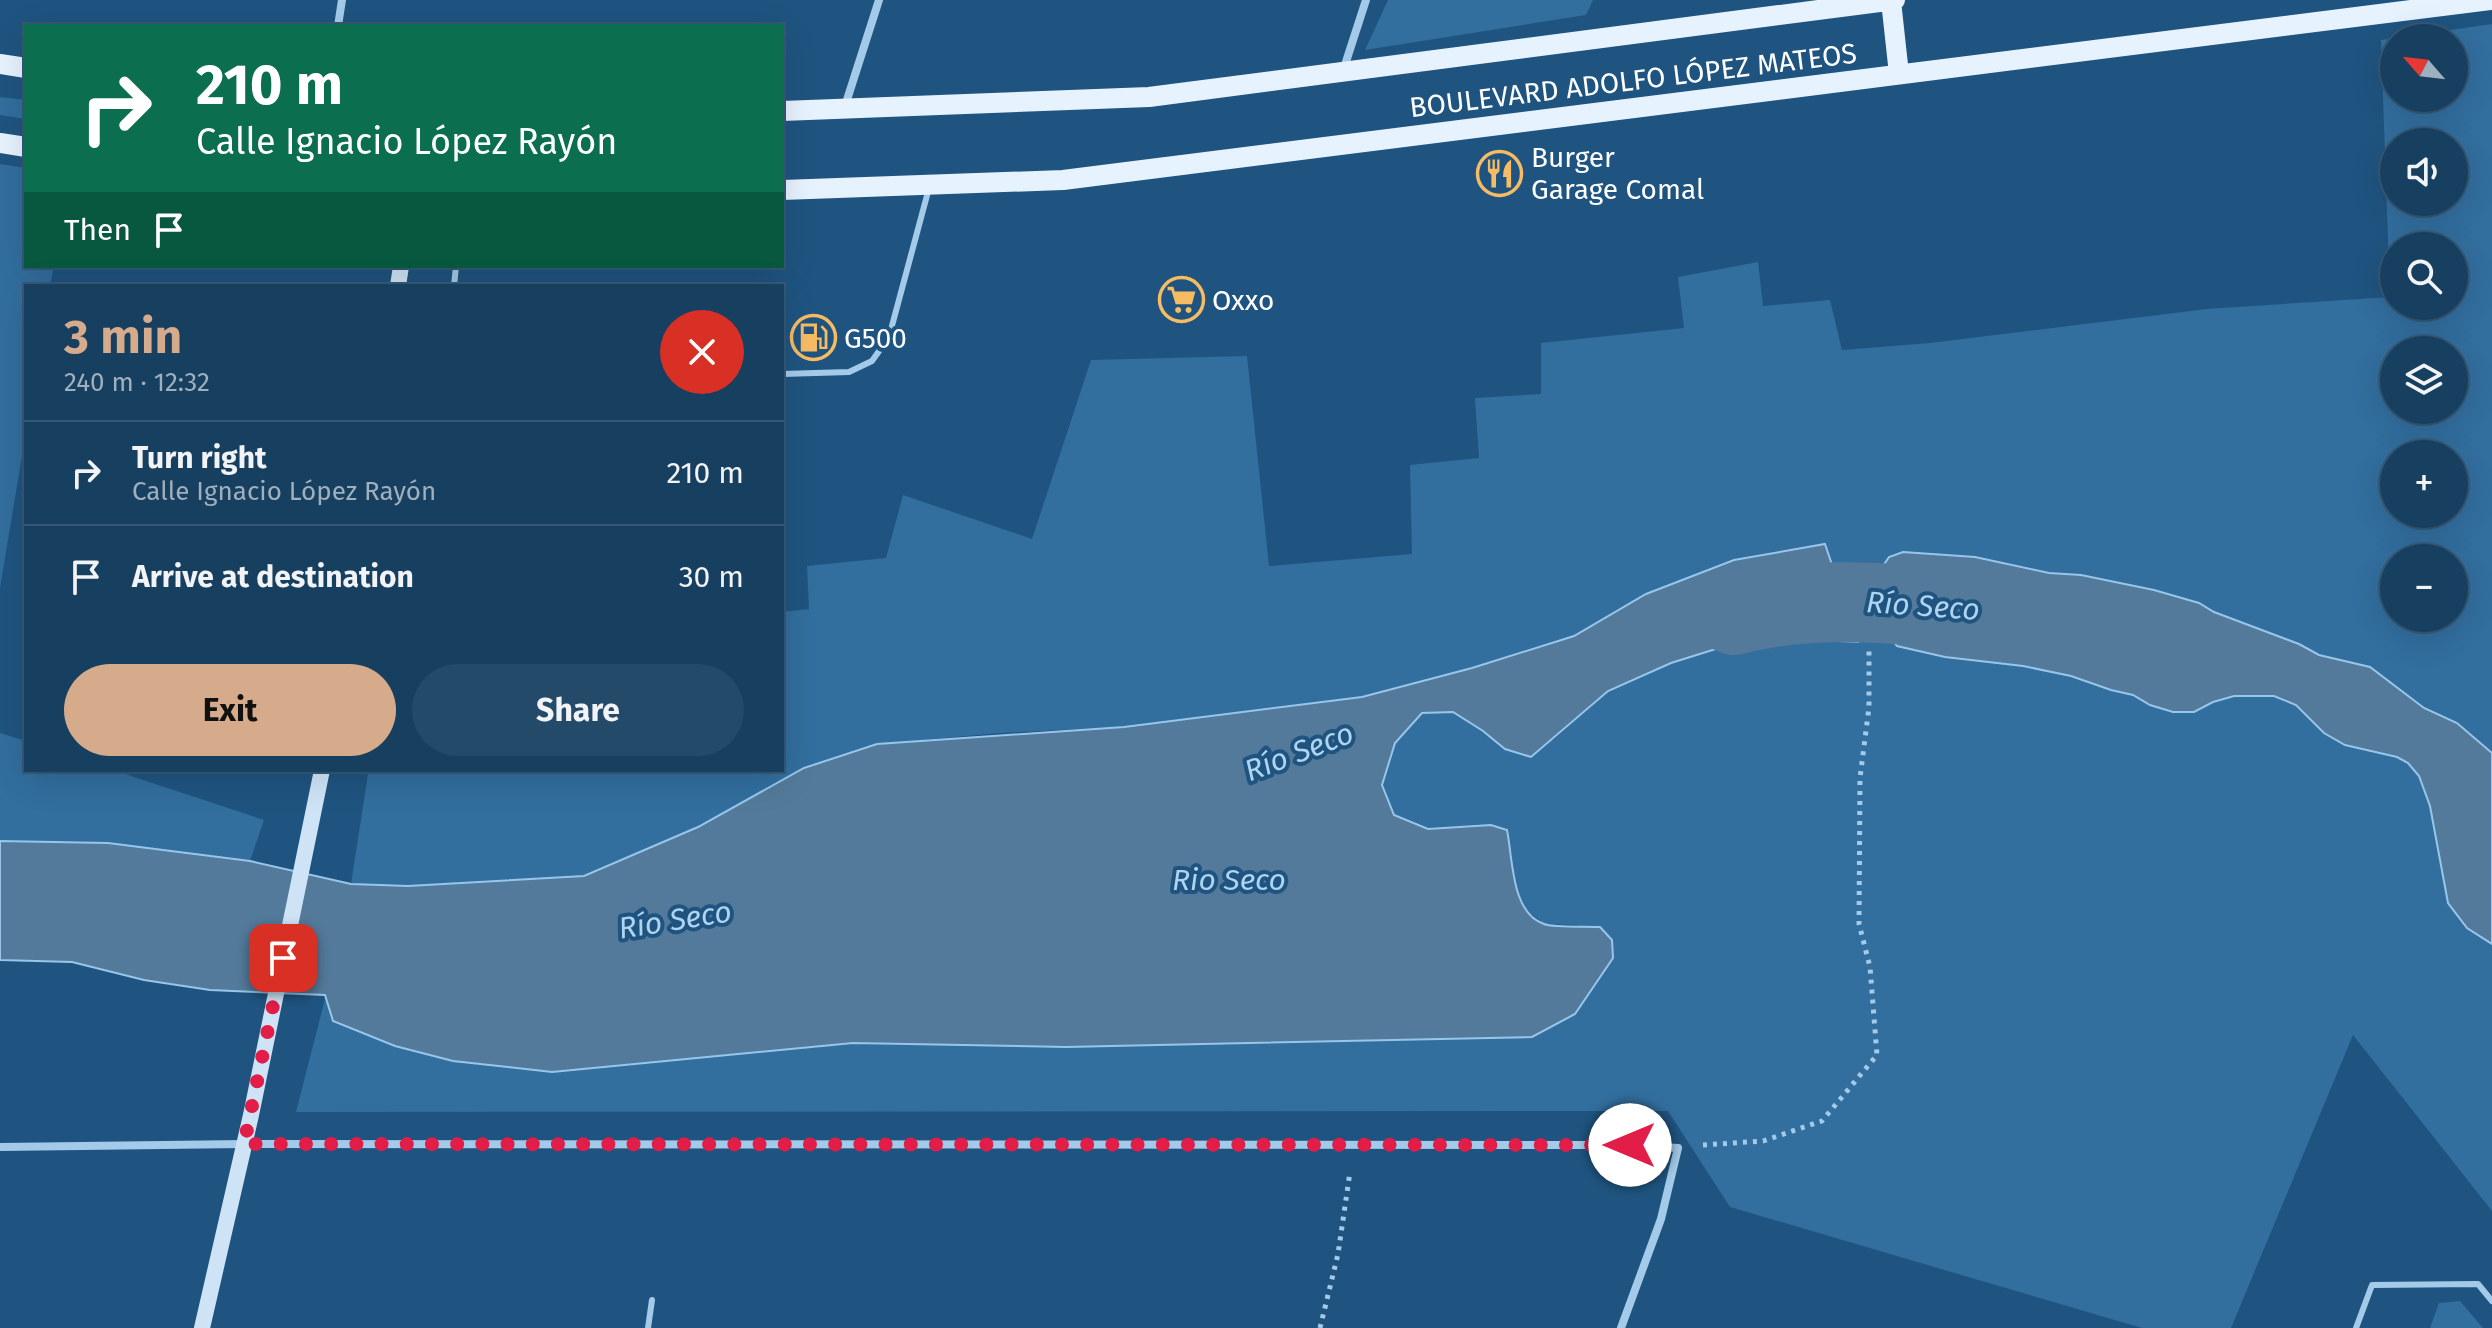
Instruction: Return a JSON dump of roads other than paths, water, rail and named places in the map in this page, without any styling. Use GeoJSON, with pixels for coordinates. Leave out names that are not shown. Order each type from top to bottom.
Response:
{"type":"FeatureCollection","features":[{"type":"Feature","properties":{"kind":"main road","name":"BOULEVARD ADOLFO LÓPEZ MATEOS"},"geometry":{"type":"LineString","coordinates":[[784,111],[1149,97],[1893,0]]}},
{"type":"Feature","properties":{"kind":"main road"},"geometry":{"type":"LineString","coordinates":[[1893,0],[1899,74]]}},
{"type":"Feature","properties":{"kind":"main road","name":"BOULEVARD ADOLFO LÓPEZ MATEOS"},"geometry":{"type":"LineString","coordinates":[[784,190],[1063,180],[2490,0]]}},
{"type":"Feature","properties":{"kind":"main road"},"geometry":{"type":"LineString","coordinates":[[0,64],[24,68]]}},
{"type":"Feature","properties":{"kind":"main road"},"geometry":{"type":"LineString","coordinates":[[0,143],[24,147]]}},
{"type":"Feature","properties":{"kind":"main road"},"geometry":{"type":"LineString","coordinates":[[202,1328],[244,1144],[320,778]]}},
{"type":"Feature","properties":{"kind":"street"},"geometry":{"type":"LineString","coordinates":[[338,24],[342,0]]}},
{"type":"Feature","properties":{"kind":"street"},"geometry":{"type":"LineString","coordinates":[[844,109],[879,0]]}},
{"type":"Feature","properties":{"kind":"street"},"geometry":{"type":"LineString","coordinates":[[1343,72],[1366,0]]}},
{"type":"Feature","properties":{"kind":"street"},"geometry":{"type":"LineString","coordinates":[[0,1147],[244,1144],[1354,1144],[1630,1145],[1678,1148],[1661,1219],[1621,1328]]}},
{"type":"Feature","properties":{"kind":"lane"},"geometry":{"type":"LineString","coordinates":[[784,374],[849,372],[872,361],[889,337],[930,185]]}},
{"type":"Feature","properties":{"kind":"lane"},"geometry":{"type":"LineString","coordinates":[[2356,1328],[2372,1285],[2478,1284],[2492,1301]]}},
{"type":"Feature","properties":{"kind":"lane"},"geometry":{"type":"LineString","coordinates":[[648,1328],[652,1300]]}},
{"type":"Feature","properties":{"kind":"water","name":"Rio Seco"},"geometry":{"type":"Polygon","coordinates":[[[1825,544],[1858,642],[1754,637],[1671,663],[1608,691],[1531,757],[1505,749],[1453,712],[1422,713],[1395,743],[1382,785],[1394,815],[1428,829],[1491,825],[1507,830],[1515,884],[1525,909],[1533,918],[1549,925],[1600,927],[1612,940],[1613,958],[1575,1014],[1532,1037],[1066,1047],[853,1043],[552,1072],[453,1061],[395,1046],[333,1021],[325,995],[210,990],[144,980],[72,962],[0,960],[0,841],[108,843],[250,861],[351,884],[408,886],[584,876],[698,827],[804,768],[877,744],[1124,727],[1362,697],[1472,668],[1574,636],[1646,594],[1734,560],[1825,544]]]}},
{"type":"Feature","properties":{"kind":"water"},"geometry":{"type":"Polygon","coordinates":[[[1903,552],[1975,557],[2049,573],[2081,575],[2199,603],[2319,655],[2370,667],[2424,708],[2457,723],[2492,753],[2492,944],[2467,928],[2448,903],[2430,806],[2419,776],[2408,763],[2397,757],[2345,745],[2324,733],[2296,705],[2274,696],[2234,696],[2194,712],[2173,712],[2150,705],[2133,695],[2071,676],[2023,666],[1945,657],[1897,646],[1889,635],[1881,578],[1883,566],[1889,557],[1903,552]]]}},
{"type":"Feature","properties":{"kind":"waterway","name":"Río Seco"},"geometry":{"type":"LineString","coordinates":[[1734,615],[1766,608],[1832,602],[1996,611]]}},
{"type":"Feature","properties":{"kind":"place","name":"Burger Garage Comal"},"geometry":{"type":"Point","coordinates":[1500,173]}},
{"type":"Feature","properties":{"kind":"place","name":"Oxxo"},"geometry":{"type":"Point","coordinates":[1181,300]}},
{"type":"Feature","properties":{"kind":"place","name":"G500"},"geometry":{"type":"Point","coordinates":[813,338]}}]}
